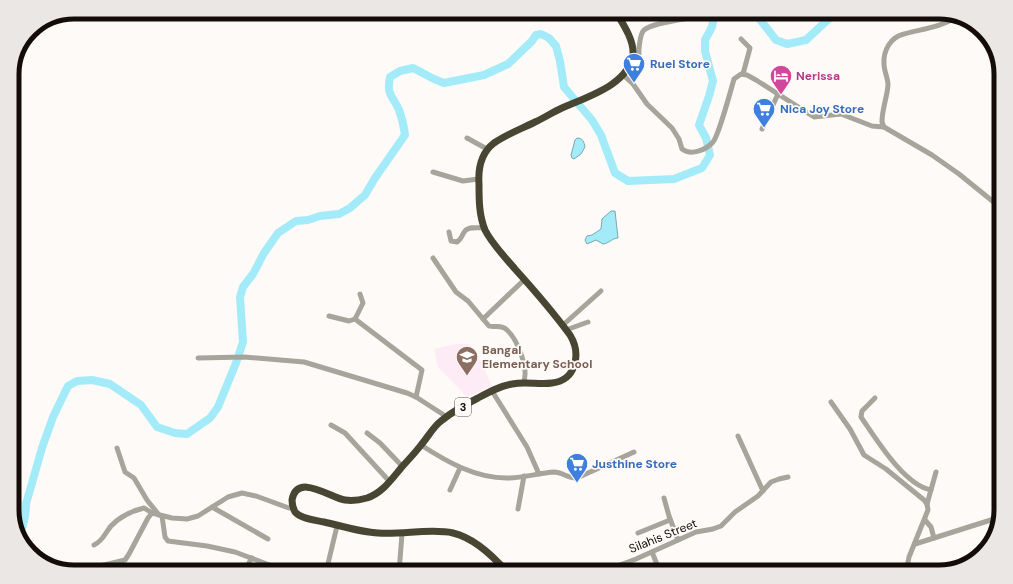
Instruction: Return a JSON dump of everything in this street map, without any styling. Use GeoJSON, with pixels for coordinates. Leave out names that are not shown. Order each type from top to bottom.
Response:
{"type":"FeatureCollection","features":[{"type":"Feature","properties":{"kind":"highway"},"geometry":{"type":"LineString","coordinates":[[487,149],[500,139],[561,108],[606,88],[622,75],[633,54],[632,44],[620,19]]}},
{"type":"Feature","properties":{"kind":"highway","name":"3"},"geometry":{"type":"LineString","coordinates":[[293,508],[293,496],[301,488],[309,487],[317,489],[344,500],[367,498],[380,492],[421,445],[435,426],[470,402],[506,385],[523,382],[553,383],[564,378],[572,370],[576,362],[577,351],[572,338],[565,327],[497,248],[485,228],[480,208],[478,179],[481,161],[487,149]]}},
{"type":"Feature","properties":{"kind":"highway"},"geometry":{"type":"LineString","coordinates":[[293,508],[296,513],[303,517],[337,526],[378,534],[443,532],[464,537],[476,543],[500,565]]}},
{"type":"Feature","properties":{"kind":"street"},"geometry":{"type":"LineString","coordinates":[[630,80],[636,71],[639,61],[641,35],[644,30],[685,19]]}},
{"type":"Feature","properties":{"kind":"street"},"geometry":{"type":"LineString","coordinates":[[884,127],[882,122],[882,114],[888,84],[884,65],[884,56],[888,46],[894,38],[902,34],[946,23],[951,20]]}},
{"type":"Feature","properties":{"kind":"street"},"geometry":{"type":"LineString","coordinates":[[741,39],[750,48],[743,74]]}},
{"type":"Feature","properties":{"kind":"street"},"geometry":{"type":"LineString","coordinates":[[622,75],[630,80],[644,101],[672,128],[679,139],[682,149],[690,152],[702,150],[714,141],[734,79],[743,74],[747,75],[814,117],[821,115],[841,114],[872,126],[884,127],[932,155],[954,170],[994,202]]}},
{"type":"Feature","properties":{"kind":"street"},"geometry":{"type":"LineString","coordinates":[[762,129],[778,94]]}},
{"type":"Feature","properties":{"kind":"street"},"geometry":{"type":"LineString","coordinates":[[467,138],[487,149]]}},
{"type":"Feature","properties":{"kind":"street"},"geometry":{"type":"LineString","coordinates":[[433,172],[463,181],[478,179]]}},
{"type":"Feature","properties":{"kind":"street"},"geometry":{"type":"LineString","coordinates":[[449,232],[451,241],[456,242],[460,240],[464,232],[468,229],[485,228]]}},
{"type":"Feature","properties":{"kind":"street"},"geometry":{"type":"LineString","coordinates":[[433,258],[456,292],[468,301],[491,327],[504,327],[507,330],[514,340],[523,362],[525,374],[523,382]]}},
{"type":"Feature","properties":{"kind":"street"},"geometry":{"type":"LineString","coordinates":[[483,319],[524,280]]}},
{"type":"Feature","properties":{"kind":"street"},"geometry":{"type":"LineString","coordinates":[[565,327],[601,291]]}},
{"type":"Feature","properties":{"kind":"street"},"geometry":{"type":"LineString","coordinates":[[329,316],[349,321],[355,319],[362,303],[360,294]]}},
{"type":"Feature","properties":{"kind":"street"},"geometry":{"type":"LineString","coordinates":[[355,319],[387,345],[422,370],[416,398]]}},
{"type":"Feature","properties":{"kind":"street"},"geometry":{"type":"LineString","coordinates":[[565,327],[588,322]]}},
{"type":"Feature","properties":{"kind":"street"},"geometry":{"type":"LineString","coordinates":[[198,358],[244,357],[296,360],[315,364],[397,389],[416,398],[447,417]]}},
{"type":"Feature","properties":{"kind":"street"},"geometry":{"type":"LineString","coordinates":[[492,391],[527,447],[539,474]]}},
{"type":"Feature","properties":{"kind":"street"},"geometry":{"type":"LineString","coordinates":[[875,398],[862,411],[861,417],[894,463],[918,486],[931,490]]}},
{"type":"Feature","properties":{"kind":"street"},"geometry":{"type":"LineString","coordinates":[[831,402],[850,429],[864,455],[891,472],[927,504]]}},
{"type":"Feature","properties":{"kind":"street"},"geometry":{"type":"LineString","coordinates":[[331,425],[345,434],[390,482]]}},
{"type":"Feature","properties":{"kind":"street"},"geometry":{"type":"LineString","coordinates":[[367,433],[380,443],[402,466]]}},
{"type":"Feature","properties":{"kind":"street"},"geometry":{"type":"LineString","coordinates":[[738,436],[763,491]]}},
{"type":"Feature","properties":{"kind":"street"},"geometry":{"type":"LineString","coordinates":[[421,445],[443,460],[460,468],[496,477],[509,478],[556,472],[577,478],[634,452]]}},
{"type":"Feature","properties":{"kind":"street"},"geometry":{"type":"LineString","coordinates":[[117,448],[125,472],[134,478],[147,500],[160,515],[165,537],[168,541],[208,546],[235,552],[270,565]]}},
{"type":"Feature","properties":{"kind":"street"},"geometry":{"type":"LineString","coordinates":[[450,490],[460,468]]}},
{"type":"Feature","properties":{"kind":"street"},"geometry":{"type":"LineString","coordinates":[[907,565],[909,557],[925,520],[928,510],[927,504],[936,472]]}},
{"type":"Feature","properties":{"kind":"street"},"geometry":{"type":"LineString","coordinates":[[518,509],[524,476]]}},
{"type":"Feature","properties":{"kind":"street","name":"Silahis Street"},"geometry":{"type":"LineString","coordinates":[[619,565],[696,532],[721,526],[735,512],[754,499],[771,482],[788,477]]}},
{"type":"Feature","properties":{"kind":"street"},"geometry":{"type":"LineString","coordinates":[[94,545],[103,538],[111,526],[123,516],[144,508],[152,513],[172,518],[187,519],[198,516],[228,497],[242,493],[256,496],[288,508],[293,508]]}},
{"type":"Feature","properties":{"kind":"street"},"geometry":{"type":"LineString","coordinates":[[664,498],[670,520],[678,540]]}},
{"type":"Feature","properties":{"kind":"street"},"geometry":{"type":"LineString","coordinates":[[212,507],[268,539]]}},
{"type":"Feature","properties":{"kind":"street"},"geometry":{"type":"LineString","coordinates":[[104,565],[125,560],[152,513]]}},
{"type":"Feature","properties":{"kind":"street"},"geometry":{"type":"LineString","coordinates":[[915,544],[994,519]]}},
{"type":"Feature","properties":{"kind":"street"},"geometry":{"type":"LineString","coordinates":[[638,533],[670,520]]}},
{"type":"Feature","properties":{"kind":"street"},"geometry":{"type":"LineString","coordinates":[[925,520],[931,527],[934,538]]}},
{"type":"Feature","properties":{"kind":"street"},"geometry":{"type":"LineString","coordinates":[[328,565],[337,526]]}},
{"type":"Feature","properties":{"kind":"street"},"geometry":{"type":"LineString","coordinates":[[400,565],[402,534]]}},
{"type":"Feature","properties":{"kind":"street"},"geometry":{"type":"LineString","coordinates":[[652,552],[657,565]]}},
{"type":"Feature","properties":{"kind":"street"},"geometry":{"type":"LineString","coordinates":[[248,565],[252,558]]}},
{"type":"Feature","properties":{"kind":"shaded area","name":"Bangal Elementary School"},"geometry":{"type":"Polygon","coordinates":[[[456,344],[470,344],[475,350],[492,386],[467,397],[438,367],[434,349],[456,344]]]}},
{"type":"Feature","properties":{"kind":"water"},"geometry":{"type":"Polygon","coordinates":[[[577,138],[584,142],[585,147],[581,154],[574,159],[571,155],[575,140],[577,138]]]}},
{"type":"Feature","properties":{"kind":"water"},"geometry":{"type":"Polygon","coordinates":[[[611,211],[615,211],[618,238],[603,244],[596,240],[587,244],[585,240],[587,236],[592,235],[601,229],[602,219],[611,211]]]}},
{"type":"Feature","properties":{"kind":"waterway"},"geometry":{"type":"LineString","coordinates":[[22,528],[26,513],[26,504],[42,448],[53,417],[68,386],[77,381],[92,380],[110,384],[141,405],[157,427],[175,433],[187,434],[210,418],[218,407],[243,342],[240,297],[243,287],[253,274],[264,253],[278,233],[296,221],[339,214],[350,208],[365,195],[405,135],[399,110],[390,92],[390,77],[400,71],[413,68],[444,83],[484,75],[508,64],[532,41],[536,35],[541,34],[549,38],[556,46],[564,87],[592,120],[601,135],[615,173],[628,181],[674,179],[702,168],[710,155],[706,138],[699,125],[713,81],[705,51],[705,40],[712,27],[714,19]]}},
{"type":"Feature","properties":{"kind":"waterway"},"geometry":{"type":"LineString","coordinates":[[760,19],[776,40],[787,44],[806,40],[828,19]]}},
{"type":"Feature","properties":{"kind":"place","name":"Ruel Store"},"geometry":{"type":"Point","coordinates":[634,84]}},
{"type":"Feature","properties":{"kind":"place","name":"Nerissa"},"geometry":{"type":"Point","coordinates":[781,96]}},
{"type":"Feature","properties":{"kind":"place","name":"Nica Joy Store"},"geometry":{"type":"Point","coordinates":[764,128]}},
{"type":"Feature","properties":{"kind":"place","name":"Bangal Elementary School"},"geometry":{"type":"Point","coordinates":[467,376]}},
{"type":"Feature","properties":{"kind":"place","name":"Justhine Store"},"geometry":{"type":"Point","coordinates":[577,484]}}]}
